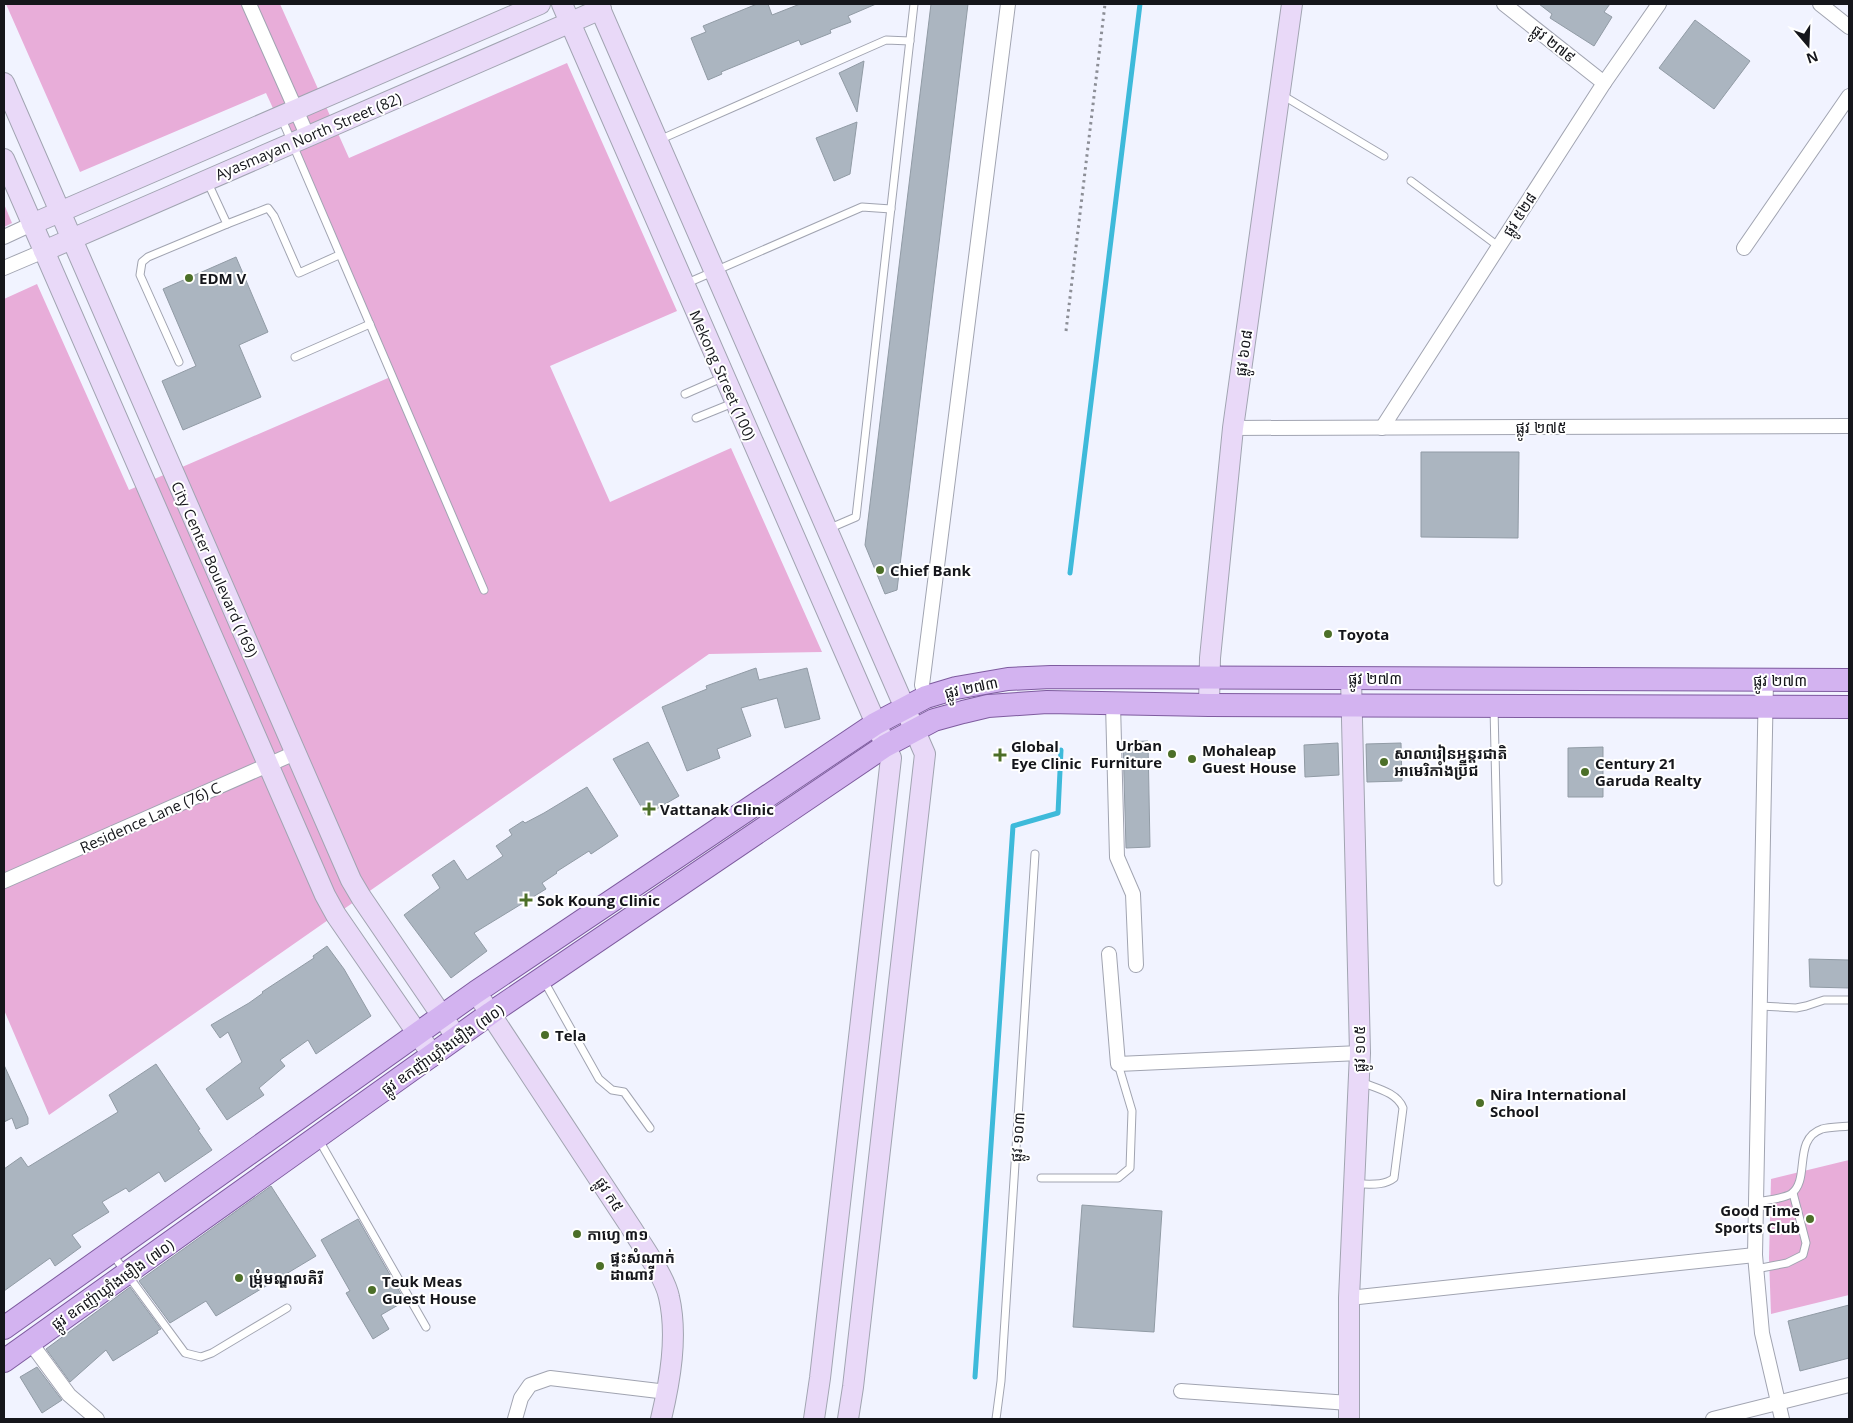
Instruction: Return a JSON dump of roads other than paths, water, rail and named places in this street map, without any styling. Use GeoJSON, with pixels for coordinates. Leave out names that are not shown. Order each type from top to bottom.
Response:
{"type":"FeatureCollection","features":[{"type":"Feature","properties":{"kind":"main road","name":"ផ្លូវ ២៧៣"},"geometry":{"type":"LineString","coordinates":[[875,724],[926,697],[971,684],[1008,679],[1849,680]]}},
{"type":"Feature","properties":{"kind":"main road"},"geometry":{"type":"LineString","coordinates":[[1569,706],[1570,679]]}},
{"type":"Feature","properties":{"kind":"main road"},"geometry":{"type":"LineString","coordinates":[[925,725],[926,697]]}},
{"type":"Feature","properties":{"kind":"main road","name":"ផ្លូវ ២៧៣"},"geometry":{"type":"LineString","coordinates":[[885,746],[925,725],[977,708],[1047,702],[1113,704],[1849,707]]}},
{"type":"Feature","properties":{"kind":"main road","name":"ផ្លូវ ឧកញ៉ាឃ្លាំងមឿង (៧០)"},"geometry":{"type":"LineString","coordinates":[[4,1328],[476,992],[875,724]]}},
{"type":"Feature","properties":{"kind":"main road","name":"ផ្លូវ ឧកញ៉ាឃ្លាំងមឿង (៧០)"},"geometry":{"type":"LineString","coordinates":[[4,1361],[542,978],[885,746]]}},
{"type":"Feature","properties":{"kind":"street"},"geometry":{"type":"LineString","coordinates":[[250,4],[288,113],[300,140]]}},
{"type":"Feature","properties":{"kind":"street","name":"Ayasmayan North Street (82)"},"geometry":{"type":"LineString","coordinates":[[4,237],[540,4]]}},
{"type":"Feature","properties":{"kind":"street","name":"Mekong Street (100)"},"geometry":{"type":"LineString","coordinates":[[562,4],[891,758],[814,1419]]}},
{"type":"Feature","properties":{"kind":"street"},"geometry":{"type":"LineString","coordinates":[[926,697],[922,685],[1008,4]]}},
{"type":"Feature","properties":{"kind":"street","name":"ផ្លូវ ៦០៨"},"geometry":{"type":"LineString","coordinates":[[1210,704],[1210,658],[1233,428],[1292,4]]}},
{"type":"Feature","properties":{"kind":"street","name":"ផ្លូវ ២៧៩"},"geometry":{"type":"LineString","coordinates":[[1504,4],[1604,82]]}},
{"type":"Feature","properties":{"kind":"street","name":"ផ្លូវ ៥២៨"},"geometry":{"type":"LineString","coordinates":[[1382,428],[1604,82],[1659,4]]}},
{"type":"Feature","properties":{"kind":"street"},"geometry":{"type":"LineString","coordinates":[[1820,4],[1849,26]]}},
{"type":"Feature","properties":{"kind":"street"},"geometry":{"type":"LineString","coordinates":[[604,5],[658,141],[905,707],[925,725],[925,754],[848,1419]]}},
{"type":"Feature","properties":{"kind":"street","name":"Ayasmayan North Street (82)"},"geometry":{"type":"LineString","coordinates":[[4,268],[570,22],[604,5]]}},
{"type":"Feature","properties":{"kind":"street","name":"City Center Boulevard (169)"},"geometry":{"type":"LineString","coordinates":[[4,83],[351,880],[361,898],[457,1038]]}},
{"type":"Feature","properties":{"kind":"street"},"geometry":{"type":"LineString","coordinates":[[1744,248],[1849,96]]}},
{"type":"Feature","properties":{"kind":"street","name":"City Center Boulevard (169)"},"geometry":{"type":"LineString","coordinates":[[4,159],[312,867],[336,915],[433,1056]]}},
{"type":"Feature","properties":{"kind":"street","name":"ផ្លូវ ២៧៥"},"geometry":{"type":"LineString","coordinates":[[1233,428],[1849,426]]}},
{"type":"Feature","properties":{"kind":"street","name":"ផ្លូវ ១០៥"},"geometry":{"type":"LineString","coordinates":[[1349,1411],[1349,1298],[1360,1053],[1351,705],[1352,678]]}},
{"type":"Feature","properties":{"kind":"street"},"geometry":{"type":"LineString","coordinates":[[1766,680],[1756,1262],[1762,1333],[1782,1419]]}},
{"type":"Feature","properties":{"kind":"street"},"geometry":{"type":"LineString","coordinates":[[1113,704],[1117,857],[1133,894],[1136,965]]}},
{"type":"Feature","properties":{"kind":"street","name":"Residence Lane (76) C"},"geometry":{"type":"LineString","coordinates":[[4,881],[295,753]]}},
{"type":"Feature","properties":{"kind":"street"},"geometry":{"type":"LineString","coordinates":[[1108,954],[1118,1064],[1360,1053]]}},
{"type":"Feature","properties":{"kind":"street","name":"ផ្លូវ ក៥"},"geometry":{"type":"LineString","coordinates":[[476,992],[492,1013],[648,1253],[669,1296],[672,1330],[667,1392],[662,1419]]}},
{"type":"Feature","properties":{"kind":"street"},"geometry":{"type":"LineString","coordinates":[[1349,1298],[1756,1262]]}},
{"type":"Feature","properties":{"kind":"street"},"geometry":{"type":"LineString","coordinates":[[30,1342],[69,1395],[97,1419]]}},
{"type":"Feature","properties":{"kind":"street"},"geometry":{"type":"LineString","coordinates":[[515,1419],[520,1398],[530,1385],[550,1378],[667,1392]]}},
{"type":"Feature","properties":{"kind":"street"},"geometry":{"type":"LineString","coordinates":[[1713,1419],[1849,1385]]}},
{"type":"Feature","properties":{"kind":"street"},"geometry":{"type":"LineString","coordinates":[[1181,1392],[1349,1411]]}},
{"type":"Feature","properties":{"kind":"lane"},"geometry":{"type":"LineString","coordinates":[[828,529],[856,517],[914,4]]}},
{"type":"Feature","properties":{"kind":"lane"},"geometry":{"type":"LineString","coordinates":[[658,141],[886,40],[910,41]]}},
{"type":"Feature","properties":{"kind":"lane"},"geometry":{"type":"LineString","coordinates":[[1280,93],[1384,156]]}},
{"type":"Feature","properties":{"kind":"lane"},"geometry":{"type":"LineString","coordinates":[[300,140],[340,255],[484,590]]}},
{"type":"Feature","properties":{"kind":"lane"},"geometry":{"type":"LineString","coordinates":[[207,180],[227,224]]}},
{"type":"Feature","properties":{"kind":"lane"},"geometry":{"type":"LineString","coordinates":[[1411,181],[1498,246]]}},
{"type":"Feature","properties":{"kind":"lane"},"geometry":{"type":"LineString","coordinates":[[684,284],[862,207],[891,209]]}},
{"type":"Feature","properties":{"kind":"lane"},"geometry":{"type":"LineString","coordinates":[[179,362],[140,275],[142,262],[148,257],[268,208],[274,216],[299,273],[340,255]]}},
{"type":"Feature","properties":{"kind":"lane"},"geometry":{"type":"LineString","coordinates":[[295,357],[370,324]]}},
{"type":"Feature","properties":{"kind":"lane"},"geometry":{"type":"LineString","coordinates":[[685,394],[724,376]]}},
{"type":"Feature","properties":{"kind":"lane"},"geometry":{"type":"LineString","coordinates":[[696,418],[735,402]]}},
{"type":"Feature","properties":{"kind":"lane"},"geometry":{"type":"LineString","coordinates":[[1494,705],[1498,882]]}},
{"type":"Feature","properties":{"kind":"lane","name":"ផ្លូវ ១០៣"},"geometry":{"type":"LineString","coordinates":[[996,1419],[1001,1382],[1035,854]]}},
{"type":"Feature","properties":{"kind":"lane"},"geometry":{"type":"LineString","coordinates":[[542,978],[599,1079],[612,1090],[624,1092],[650,1128]]}},
{"type":"Feature","properties":{"kind":"lane"},"geometry":{"type":"LineString","coordinates":[[1760,1006],[1796,1008],[1824,1000],[1849,1000]]}},
{"type":"Feature","properties":{"kind":"lane"},"geometry":{"type":"LineString","coordinates":[[1041,1178],[1118,1178],[1130,1168],[1132,1111],[1118,1064]]}},
{"type":"Feature","properties":{"kind":"lane"},"geometry":{"type":"LineString","coordinates":[[1354,1184],[1383,1184],[1390,1182],[1394,1178],[1403,1108],[1401,1101],[1396,1096],[1358,1082]]}},
{"type":"Feature","properties":{"kind":"lane"},"geometry":{"type":"LineString","coordinates":[[1757,1202],[1793,1193],[1800,1179],[1806,1144],[1812,1136],[1821,1130],[1849,1126]]}},
{"type":"Feature","properties":{"kind":"lane"},"geometry":{"type":"LineString","coordinates":[[318,1137],[426,1328]]}},
{"type":"Feature","properties":{"kind":"lane"},"geometry":{"type":"LineString","coordinates":[[1756,1262],[1787,1263],[1803,1255],[1806,1243],[1793,1193]]}},
{"type":"Feature","properties":{"kind":"lane"},"geometry":{"type":"LineString","coordinates":[[110,1252],[185,1353],[201,1357],[212,1353],[287,1308]]}},
{"type":"Feature","properties":{"kind":"waterway"},"geometry":{"type":"LineString","coordinates":[[1070,573],[1140,4]]}},
{"type":"Feature","properties":{"kind":"waterway"},"geometry":{"type":"LineString","coordinates":[[975,1377],[1013,826],[1058,813],[1061,750]]}},
{"type":"Feature","properties":{"kind":"place","name":"EDM V"},"geometry":{"type":"Point","coordinates":[189,278]}},
{"type":"Feature","properties":{"kind":"place","name":"Chief Bank"},"geometry":{"type":"Point","coordinates":[880,570]}},
{"type":"Feature","properties":{"kind":"place","name":"Toyota"},"geometry":{"type":"Point","coordinates":[1328,634]}},
{"type":"Feature","properties":{"kind":"place","name":"Urban Furniture"},"geometry":{"type":"Point","coordinates":[1172,754]}},
{"type":"Feature","properties":{"kind":"place","name":"Global Eye Clinic"},"geometry":{"type":"Point","coordinates":[1000,755]}},
{"type":"Feature","properties":{"kind":"place","name":"Mohaleap Guest House"},"geometry":{"type":"Point","coordinates":[1192,759]}},
{"type":"Feature","properties":{"kind":"place","name":"សាលារៀនអន្តរជាតិ អាមេរិកាំងប្រ៊ីជ"},"geometry":{"type":"Point","coordinates":[1384,762]}},
{"type":"Feature","properties":{"kind":"place","name":"Century 21 Garuda Realty"},"geometry":{"type":"Point","coordinates":[1585,772]}},
{"type":"Feature","properties":{"kind":"place","name":"Vattanak Clinic"},"geometry":{"type":"Point","coordinates":[649,809]}},
{"type":"Feature","properties":{"kind":"place","name":"Sok Koung Clinic"},"geometry":{"type":"Point","coordinates":[526,900]}},
{"type":"Feature","properties":{"kind":"place","name":"Tela"},"geometry":{"type":"Point","coordinates":[545,1035]}},
{"type":"Feature","properties":{"kind":"place","name":"Nira International School"},"geometry":{"type":"Point","coordinates":[1480,1103]}},
{"type":"Feature","properties":{"kind":"place","name":"Good Time Sports Club"},"geometry":{"type":"Point","coordinates":[1810,1219]}},
{"type":"Feature","properties":{"kind":"place","name":"កាហ្វេ ៣១"},"geometry":{"type":"Point","coordinates":[577,1234]}},
{"type":"Feature","properties":{"kind":"place","name":"ផ្ទះសំណាក់ ដាណាវី"},"geometry":{"type":"Point","coordinates":[600,1266]}},
{"type":"Feature","properties":{"kind":"place","name":"ម្រុំមណ្ឌលគិរី"},"geometry":{"type":"Point","coordinates":[239,1278]}},
{"type":"Feature","properties":{"kind":"place","name":"Teuk Meas Guest House"},"geometry":{"type":"Point","coordinates":[372,1290]}}]}
